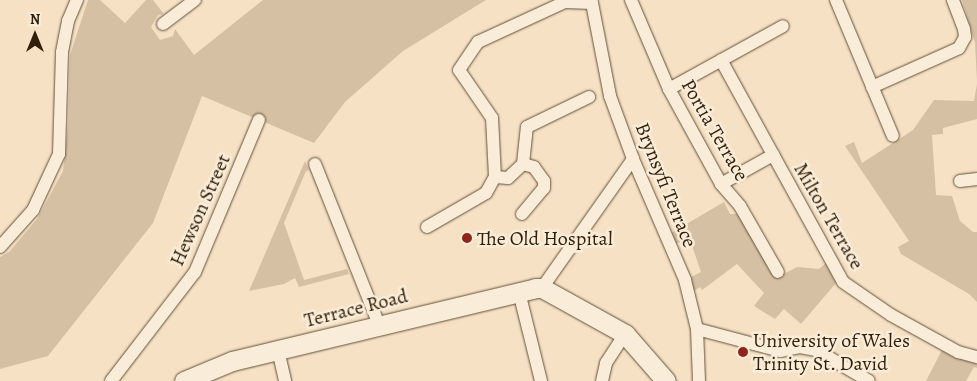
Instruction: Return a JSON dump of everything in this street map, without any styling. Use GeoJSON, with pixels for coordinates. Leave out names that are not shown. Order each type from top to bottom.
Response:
{"type":"FeatureCollection","features":[{"type":"Feature","properties":{"kind":"street"},"geometry":{"type":"LineString","coordinates":[[0,247],[33,210],[59,154],[62,52],[68,21],[77,0]]}},
{"type":"Feature","properties":{"kind":"street"},"geometry":{"type":"LineString","coordinates":[[163,24],[195,0]]}},
{"type":"Feature","properties":{"kind":"street","name":"Portia Terrace"},"geometry":{"type":"LineString","coordinates":[[631,0],[669,89],[721,184],[740,206],[778,272]]}},
{"type":"Feature","properties":{"kind":"street"},"geometry":{"type":"LineString","coordinates":[[872,87],[960,48],[965,37],[953,0]]}},
{"type":"Feature","properties":{"kind":"street"},"geometry":{"type":"LineString","coordinates":[[840,1],[872,87],[893,136]]}},
{"type":"Feature","properties":{"kind":"street"},"geometry":{"type":"LineString","coordinates":[[427,227],[486,193],[495,177],[492,118],[460,70],[478,42],[566,2],[593,2]]}},
{"type":"Feature","properties":{"kind":"street","name":"Brynsyfi Terrace"},"geometry":{"type":"LineString","coordinates":[[593,2],[610,96],[633,159],[684,280],[696,329],[699,381]]}},
{"type":"Feature","properties":{"kind":"street"},"geometry":{"type":"LineString","coordinates":[[669,89],[782,26]]}},
{"type":"Feature","properties":{"kind":"street","name":"Milton Terrace"},"geometry":{"type":"LineString","coordinates":[[721,60],[843,282],[891,315],[958,352],[977,357]]}},
{"type":"Feature","properties":{"kind":"street"},"geometry":{"type":"LineString","coordinates":[[495,177],[508,178],[523,164],[527,127],[589,97]]}},
{"type":"Feature","properties":{"kind":"street","name":"Hewson Street"},"geometry":{"type":"LineString","coordinates":[[111,381],[195,272],[259,120]]}},
{"type":"Feature","properties":{"kind":"street"},"geometry":{"type":"LineString","coordinates":[[721,184],[773,155]]}},
{"type":"Feature","properties":{"kind":"street"},"geometry":{"type":"LineString","coordinates":[[633,159],[542,288],[625,334],[666,381]]}},
{"type":"Feature","properties":{"kind":"street"},"geometry":{"type":"LineString","coordinates":[[314,164],[379,326]]}},
{"type":"Feature","properties":{"kind":"street"},"geometry":{"type":"LineString","coordinates":[[522,214],[544,188],[544,181],[534,167],[523,164]]}},
{"type":"Feature","properties":{"kind":"street"},"geometry":{"type":"LineString","coordinates":[[960,181],[977,179]]}},
{"type":"Feature","properties":{"kind":"street","name":"Terrace Road"},"geometry":{"type":"LineString","coordinates":[[184,381],[232,361],[542,288]]}},
{"type":"Feature","properties":{"kind":"street"},"geometry":{"type":"LineString","coordinates":[[519,292],[541,381]]}},
{"type":"Feature","properties":{"kind":"street"},"geometry":{"type":"LineString","coordinates":[[696,329],[780,351],[800,347],[816,350],[868,381]]}},
{"type":"Feature","properties":{"kind":"street"},"geometry":{"type":"LineString","coordinates":[[602,381],[606,363],[625,334]]}},
{"type":"Feature","properties":{"kind":"street"},"geometry":{"type":"LineString","coordinates":[[278,350],[285,381]]}},
{"type":"Feature","properties":{"kind":"shaded area"},"geometry":{"type":"Polygon","coordinates":[[[88,0],[100,0],[125,23],[146,0],[153,0],[164,14],[158,15],[151,27],[160,40],[173,36],[175,29],[194,55],[263,0],[486,0],[403,51],[345,102],[314,143],[202,96],[153,223],[48,356],[0,369],[0,257],[9,252],[37,219],[63,171],[68,126],[70,55],[88,0]]]}},
{"type":"Feature","properties":{"kind":"shaded area"},"geometry":{"type":"Polygon","coordinates":[[[962,0],[977,0],[977,81],[975,43],[962,0]]]}},
{"type":"Feature","properties":{"kind":"shaded area"},"geometry":{"type":"Polygon","coordinates":[[[977,84],[977,119],[943,128],[943,134],[932,135],[936,195],[952,196],[960,221],[973,232],[977,232],[977,302],[969,294],[901,254],[898,247],[909,241],[845,146],[854,142],[862,163],[913,130],[934,100],[974,101],[977,84]]]}},
{"type":"Feature","properties":{"kind":"shaded area"},"geometry":{"type":"Polygon","coordinates":[[[305,161],[309,170],[306,171],[284,223],[304,280],[347,269],[349,274],[299,287],[295,278],[284,284],[249,291],[305,161]]]}},
{"type":"Feature","properties":{"kind":"shaded area"},"geometry":{"type":"Polygon","coordinates":[[[724,202],[730,214],[741,214],[776,278],[797,267],[819,269],[826,263],[836,283],[801,324],[784,309],[775,319],[754,306],[764,293],[737,264],[702,290],[700,287],[691,293],[687,279],[701,272],[689,237],[676,244],[671,233],[724,202]]]}},
{"type":"Feature","properties":{"kind":"shaded area"},"geometry":{"type":"Polygon","coordinates":[[[942,350],[977,364],[977,368],[974,367],[966,381],[926,381],[942,350]]]}},
{"type":"Feature","properties":{"kind":"place","name":"The Old Hospital"},"geometry":{"type":"Point","coordinates":[467,238]}},
{"type":"Feature","properties":{"kind":"place","name":"University of Wales Trinity St. David"},"geometry":{"type":"Point","coordinates":[743,352]}}]}
